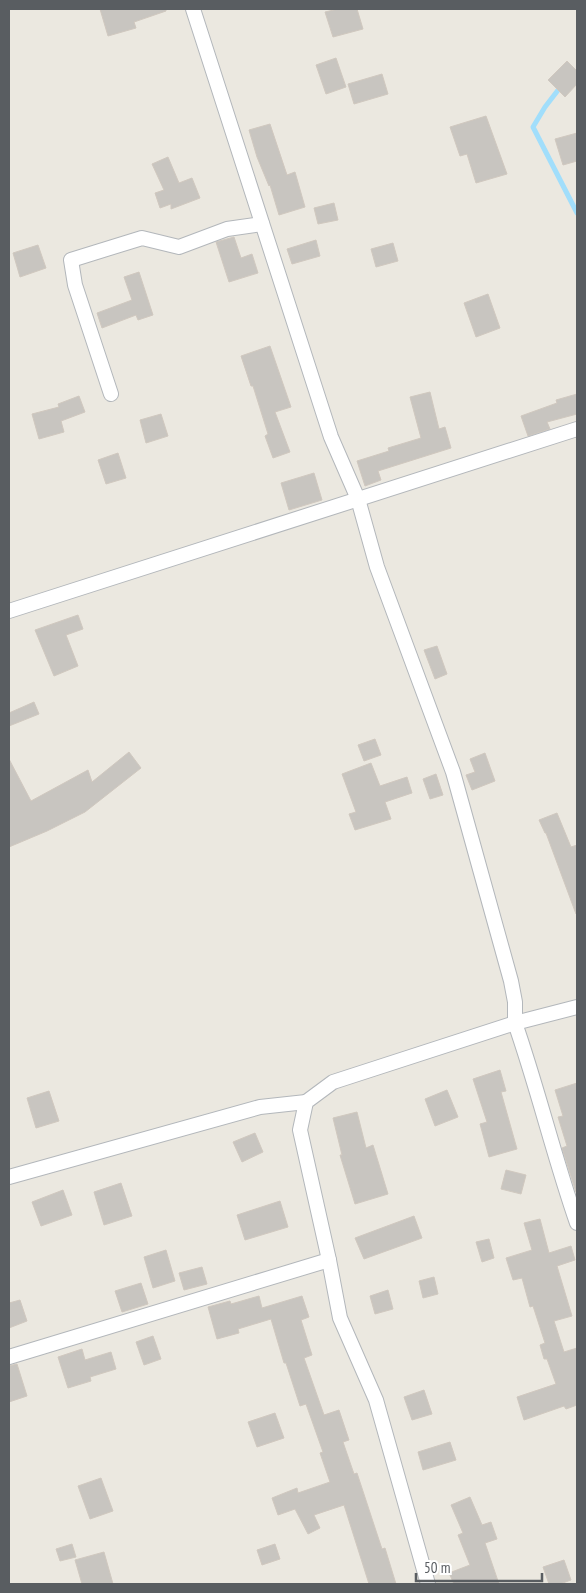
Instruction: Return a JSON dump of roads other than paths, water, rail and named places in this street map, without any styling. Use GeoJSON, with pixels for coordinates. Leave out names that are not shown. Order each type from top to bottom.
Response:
{"type":"FeatureCollection","features":[{"type":"Feature","properties":{"kind":"street"},"geometry":{"type":"LineString","coordinates":[[193,9],[331,437],[358,499],[376,568],[453,772],[512,981],[515,1023],[564,1187],[577,1224]]}},
{"type":"Feature","properties":{"kind":"street"},"geometry":{"type":"LineString","coordinates":[[111,394],[75,284],[71,260],[142,238],[179,248],[227,229],[262,224]]}},
{"type":"Feature","properties":{"kind":"street"},"geometry":{"type":"LineString","coordinates":[[9,611],[577,429]]}},
{"type":"Feature","properties":{"kind":"street"},"geometry":{"type":"LineString","coordinates":[[9,1177],[260,1107],[306,1102],[333,1082],[515,1023],[577,1007]]}},
{"type":"Feature","properties":{"kind":"street"},"geometry":{"type":"LineString","coordinates":[[306,1102],[300,1130],[330,1260],[340,1318],[376,1400],[428,1584]]}},
{"type":"Feature","properties":{"kind":"street"},"geometry":{"type":"LineString","coordinates":[[9,1357],[330,1260]]}},
{"type":"Feature","properties":{"kind":"waterway"},"geometry":{"type":"LineString","coordinates":[[562,85],[533,127],[577,213]]}}]}
